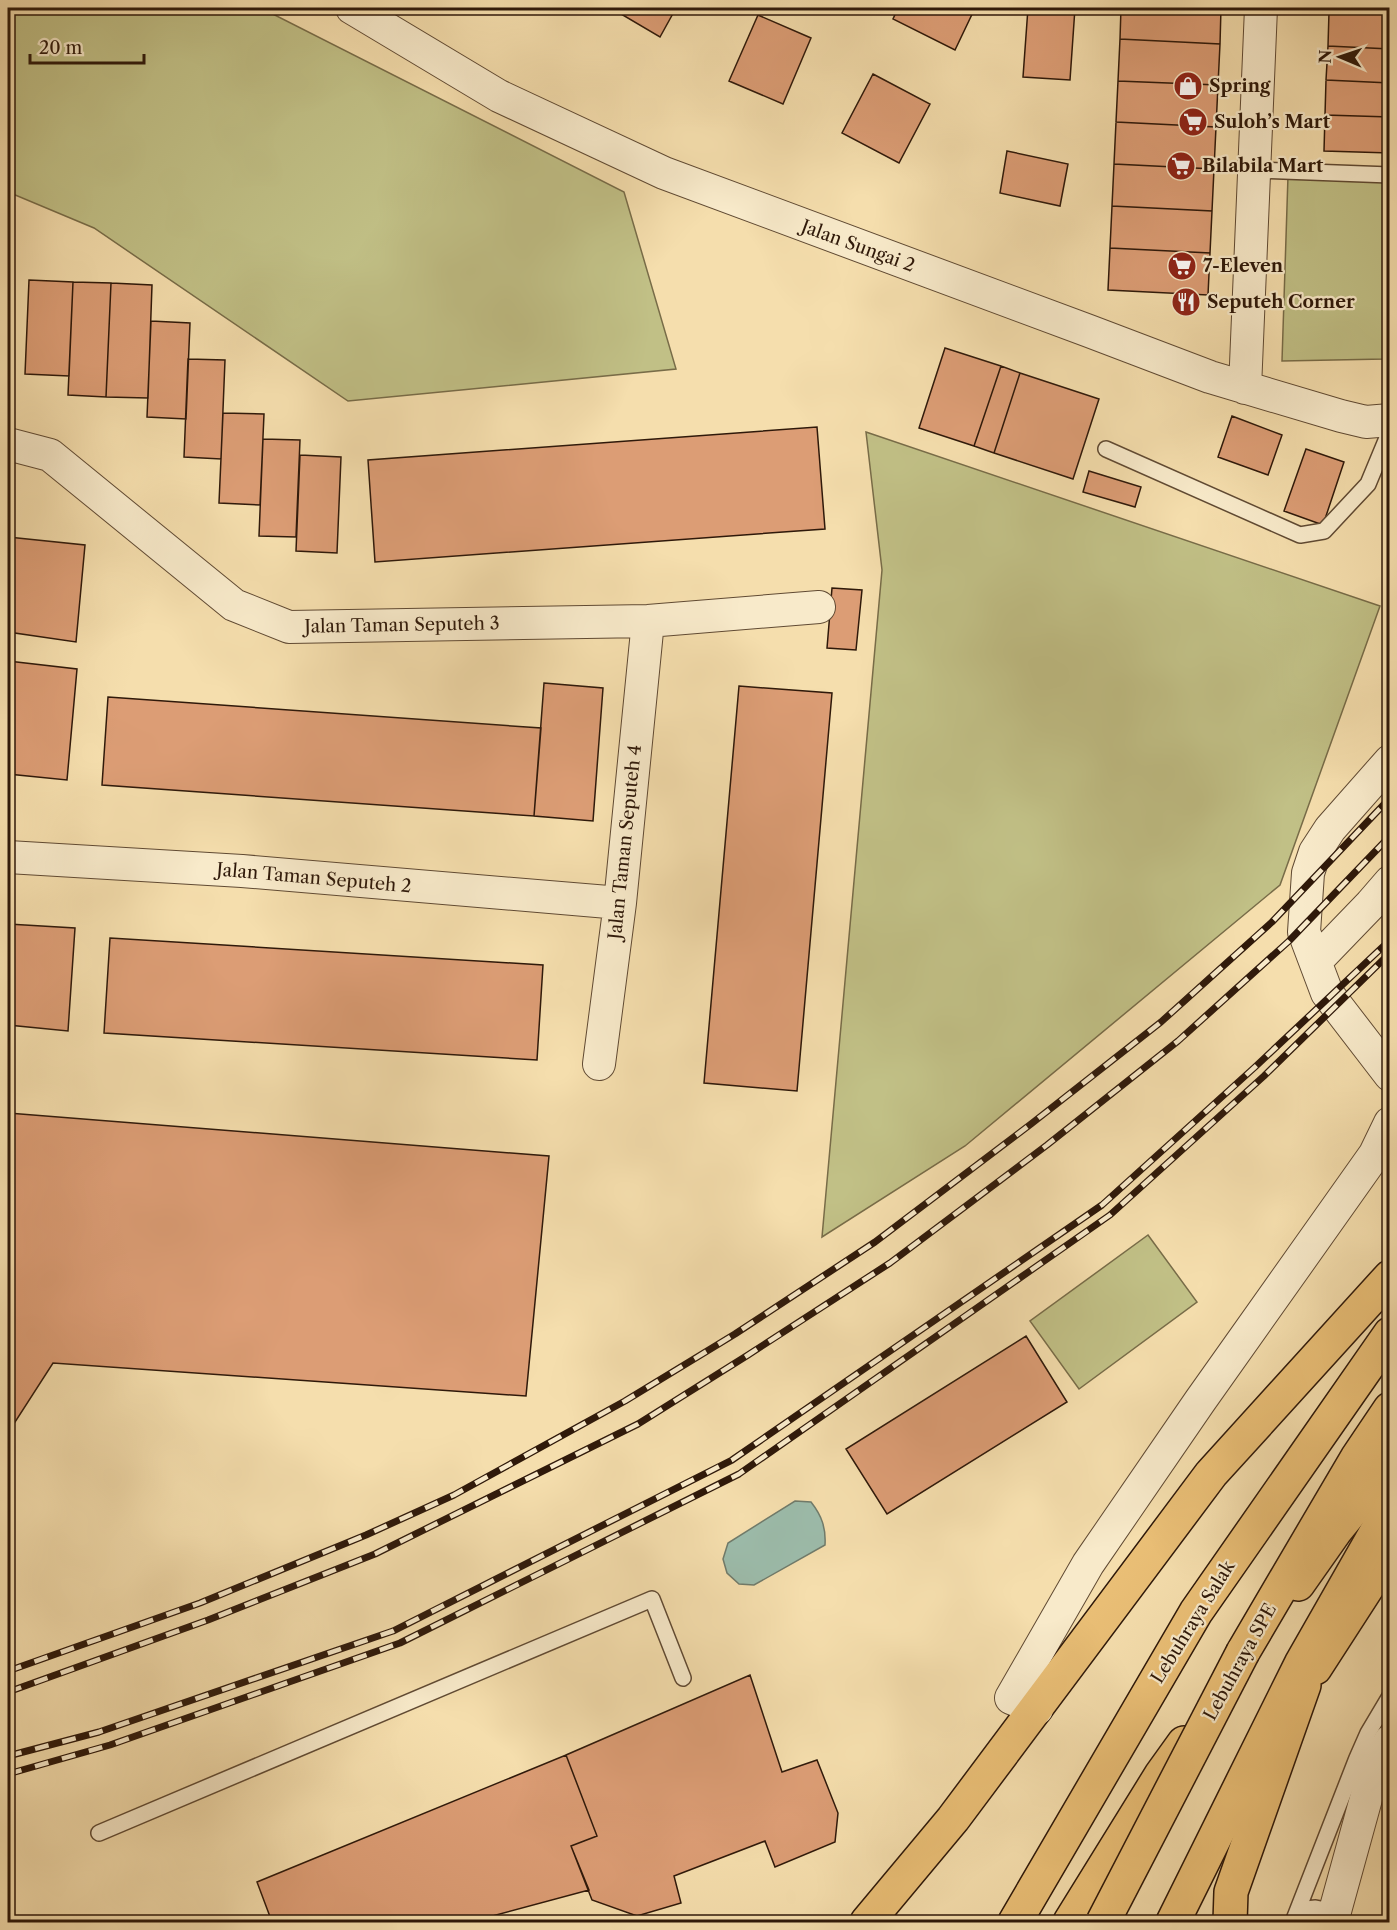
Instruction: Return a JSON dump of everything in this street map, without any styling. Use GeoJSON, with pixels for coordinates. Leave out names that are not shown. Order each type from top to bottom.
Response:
{"type":"FeatureCollection","features":[{"type":"Feature","properties":{"kind":"highway"},"geometry":{"type":"LineString","coordinates":[[867,1923],[953,1819],[1211,1474],[1389,1277]]}},
{"type":"Feature","properties":{"kind":"highway","name":"Lebuhraya Salak"},"geometry":{"type":"LineString","coordinates":[[1015,1923],[1196,1612],[1389,1334]]}},
{"type":"Feature","properties":{"kind":"highway","name":"Lebuhraya SPE"},"geometry":{"type":"LineString","coordinates":[[1103,1923],[1243,1652],[1357,1458],[1389,1409]]}},
{"type":"Feature","properties":{"kind":"highway"},"geometry":{"type":"LineString","coordinates":[[1070,1923],[1161,1775],[1336,1530],[1389,1464]]}},
{"type":"Feature","properties":{"kind":"highway"},"geometry":{"type":"LineString","coordinates":[[1175,1923],[1301,1664],[1389,1508]]}},
{"type":"Feature","properties":{"kind":"highway"},"geometry":{"type":"LineString","coordinates":[[1175,1923],[1239,1793],[1304,1685],[1389,1552]]}},
{"type":"Feature","properties":{"kind":"highway"},"geometry":{"type":"LineString","coordinates":[[1230,1923],[1231,1892],[1304,1685]]}},
{"type":"Feature","properties":{"kind":"street","name":"Jalan Sungai 2"},"geometry":{"type":"LineString","coordinates":[[352,8],[499,96],[664,173],[1210,377],[1366,422],[1389,420]]}},
{"type":"Feature","properties":{"kind":"street"},"geometry":{"type":"LineString","coordinates":[[1245,388],[1261,8]]}},
{"type":"Feature","properties":{"kind":"street","name":"Jalan Taman Seputeh 3"},"geometry":{"type":"LineString","coordinates":[[8,444],[50,455],[234,605],[289,627],[648,621],[819,607]]}},
{"type":"Feature","properties":{"kind":"street","name":"Jalan Taman Seputeh 4"},"geometry":{"type":"LineString","coordinates":[[599,1064],[620,903],[648,621]]}},
{"type":"Feature","properties":{"kind":"street"},"geometry":{"type":"LineString","coordinates":[[1389,761],[1330,829],[1315,852],[1308,873],[1304,932],[1327,993],[1389,1075]]}},
{"type":"Feature","properties":{"kind":"street","name":"Jalan Taman Seputeh 2"},"geometry":{"type":"LineString","coordinates":[[8,857],[242,871],[620,903]]}},
{"type":"Feature","properties":{"kind":"street"},"geometry":{"type":"LineString","coordinates":[[1316,961],[1389,882]]}},
{"type":"Feature","properties":{"kind":"street"},"geometry":{"type":"LineString","coordinates":[[1037,1709],[1011,1698],[1088,1564],[1375,1154],[1389,1123]]}},
{"type":"Feature","properties":{"kind":"street"},"geometry":{"type":"LineString","coordinates":[[1333,1920],[1378,1759]]}},
{"type":"Feature","properties":{"kind":"lane"},"geometry":{"type":"LineString","coordinates":[[1255,170],[1389,175]]}},
{"type":"Feature","properties":{"kind":"lane"},"geometry":{"type":"LineString","coordinates":[[1106,449],[1300,535],[1324,531],[1368,484],[1389,431]]}},
{"type":"Feature","properties":{"kind":"lane"},"geometry":{"type":"LineString","coordinates":[[99,1833],[652,1599],[683,1678]]}},
{"type":"Feature","properties":{"kind":"lane"},"geometry":{"type":"LineString","coordinates":[[1294,1919],[1378,1759],[1368,1733],[1389,1696]]}},
{"type":"Feature","properties":{"kind":"lane"},"geometry":{"type":"LineString","coordinates":[[1294,1919],[1308,1908],[1323,1909],[1333,1920]]}},
{"type":"Feature","properties":{"kind":"shaded area"},"geometry":{"type":"Polygon","coordinates":[[[8,8],[261,8],[624,192],[676,369],[348,401],[94,228],[8,192],[8,8]]]}},
{"type":"Feature","properties":{"kind":"shaded area"},"geometry":{"type":"Polygon","coordinates":[[[1288,176],[1389,182],[1389,355],[1385,359],[1282,361],[1288,176]]]}},
{"type":"Feature","properties":{"kind":"shaded area"},"geometry":{"type":"Polygon","coordinates":[[[866,432],[1380,606],[1280,885],[965,1146],[822,1237],[882,570],[866,432]]]}},
{"type":"Feature","properties":{"kind":"shaded area"},"geometry":{"type":"Polygon","coordinates":[[[1148,1235],[1197,1302],[1079,1389],[1030,1321],[1148,1235]]]}},
{"type":"Feature","properties":{"kind":"shaded area"},"geometry":{"type":"Polygon","coordinates":[[[795,1501],[811,1502],[815,1507],[821,1517],[825,1545],[754,1585],[739,1584],[727,1573],[723,1559],[728,1543],[795,1501]]]}},
{"type":"Feature","properties":{"kind":"building"},"geometry":{"type":"Polygon","coordinates":[[[609,8],[625,8],[621,14],[609,8]]]}},
{"type":"Feature","properties":{"kind":"building"},"geometry":{"type":"Polygon","coordinates":[[[625,8],[676,8],[660,37],[621,14],[625,8]]]}},
{"type":"Feature","properties":{"kind":"building"},"geometry":{"type":"Polygon","coordinates":[[[898,8],[975,8],[955,50],[893,19],[898,8]]]}},
{"type":"Feature","properties":{"kind":"building"},"geometry":{"type":"Polygon","coordinates":[[[1028,8],[1075,8],[1070,80],[1023,77],[1028,8]]]}},
{"type":"Feature","properties":{"kind":"building"},"geometry":{"type":"Polygon","coordinates":[[[1121,8],[1221,8],[1220,44],[1120,39],[1121,8]]]}},
{"type":"Feature","properties":{"kind":"building"},"geometry":{"type":"Polygon","coordinates":[[[1330,8],[1390,8],[1390,14],[1329,12],[1330,8]]]}},
{"type":"Feature","properties":{"kind":"building"},"geometry":{"type":"Polygon","coordinates":[[[1329,12],[1390,14],[1390,49],[1328,46],[1329,12]]]}},
{"type":"Feature","properties":{"kind":"building"},"geometry":{"type":"Polygon","coordinates":[[[758,15],[811,38],[783,104],[729,81],[758,15]]]}},
{"type":"Feature","properties":{"kind":"building"},"geometry":{"type":"Polygon","coordinates":[[[1120,39],[1220,44],[1218,85],[1118,81],[1120,39]]]}},
{"type":"Feature","properties":{"kind":"building"},"geometry":{"type":"Polygon","coordinates":[[[1328,46],[1390,49],[1390,83],[1326,80],[1328,46]]]}},
{"type":"Feature","properties":{"kind":"building"},"geometry":{"type":"Polygon","coordinates":[[[873,74],[930,104],[899,163],[842,133],[873,74]]]}},
{"type":"Feature","properties":{"kind":"building"},"geometry":{"type":"Polygon","coordinates":[[[1326,80],[1390,83],[1390,117],[1325,115],[1326,80]]]}},
{"type":"Feature","properties":{"kind":"building"},"geometry":{"type":"Polygon","coordinates":[[[1118,81],[1218,85],[1216,127],[1116,122],[1118,81]]]}},
{"type":"Feature","properties":{"kind":"building"},"geometry":{"type":"Polygon","coordinates":[[[1325,115],[1390,117],[1390,153],[1324,151],[1325,115]]]}},
{"type":"Feature","properties":{"kind":"building"},"geometry":{"type":"Polygon","coordinates":[[[1116,122],[1216,127],[1214,169],[1114,164],[1116,122]]]}},
{"type":"Feature","properties":{"kind":"building"},"geometry":{"type":"Polygon","coordinates":[[[1007,151],[1068,164],[1060,206],[1000,193],[1007,151]]]}},
{"type":"Feature","properties":{"kind":"building"},"geometry":{"type":"Polygon","coordinates":[[[1114,164],[1214,169],[1212,211],[1112,206],[1114,164]]]}},
{"type":"Feature","properties":{"kind":"building"},"geometry":{"type":"Polygon","coordinates":[[[1112,206],[1212,211],[1210,253],[1110,248],[1112,206]]]}},
{"type":"Feature","properties":{"kind":"building"},"geometry":{"type":"Polygon","coordinates":[[[1110,248],[1210,253],[1208,295],[1108,290],[1110,248]]]}},
{"type":"Feature","properties":{"kind":"building"},"geometry":{"type":"Polygon","coordinates":[[[29,280],[73,282],[69,376],[25,374],[29,280]]]}},
{"type":"Feature","properties":{"kind":"building"},"geometry":{"type":"Polygon","coordinates":[[[73,282],[111,283],[106,397],[68,395],[73,282]]]}},
{"type":"Feature","properties":{"kind":"building"},"geometry":{"type":"Polygon","coordinates":[[[111,283],[152,285],[148,398],[106,397],[111,283]]]}},
{"type":"Feature","properties":{"kind":"building"},"geometry":{"type":"Polygon","coordinates":[[[151,321],[190,323],[186,419],[147,417],[151,321]]]}},
{"type":"Feature","properties":{"kind":"building"},"geometry":{"type":"Polygon","coordinates":[[[945,348],[1001,366],[974,446],[919,428],[945,348]]]}},
{"type":"Feature","properties":{"kind":"building"},"geometry":{"type":"Polygon","coordinates":[[[188,359],[225,360],[221,459],[184,457],[188,359]]]}},
{"type":"Feature","properties":{"kind":"building"},"geometry":{"type":"Polygon","coordinates":[[[1001,366],[1020,373],[994,453],[974,446],[1001,366]]]}},
{"type":"Feature","properties":{"kind":"building"},"geometry":{"type":"Polygon","coordinates":[[[1020,373],[1099,399],[1073,479],[994,453],[1020,373]]]}},
{"type":"Feature","properties":{"kind":"building"},"geometry":{"type":"Polygon","coordinates":[[[223,413],[264,414],[260,505],[219,503],[223,413]]]}},
{"type":"Feature","properties":{"kind":"building"},"geometry":{"type":"Polygon","coordinates":[[[1232,416],[1282,435],[1268,475],[1218,457],[1232,416]]]}},
{"type":"Feature","properties":{"kind":"building"},"geometry":{"type":"Polygon","coordinates":[[[817,427],[825,529],[375,562],[368,460],[817,427]]]}},
{"type":"Feature","properties":{"kind":"building"},"geometry":{"type":"Polygon","coordinates":[[[263,439],[300,440],[296,537],[259,536],[263,439]]]}},
{"type":"Feature","properties":{"kind":"building"},"geometry":{"type":"Polygon","coordinates":[[[1306,449],[1344,462],[1323,525],[1284,511],[1306,449]]]}},
{"type":"Feature","properties":{"kind":"building"},"geometry":{"type":"Polygon","coordinates":[[[300,455],[341,457],[337,553],[296,551],[300,455]]]}},
{"type":"Feature","properties":{"kind":"building"},"geometry":{"type":"Polygon","coordinates":[[[1089,471],[1141,487],[1135,507],[1083,492],[1089,471]]]}},
{"type":"Feature","properties":{"kind":"building"},"geometry":{"type":"Polygon","coordinates":[[[8,537],[85,545],[76,642],[8,632],[8,537]]]}},
{"type":"Feature","properties":{"kind":"building"},"geometry":{"type":"Polygon","coordinates":[[[832,588],[862,590],[856,650],[827,648],[832,588]]]}},
{"type":"Feature","properties":{"kind":"building"},"geometry":{"type":"Polygon","coordinates":[[[8,661],[77,669],[67,780],[8,774],[8,661]]]}},
{"type":"Feature","properties":{"kind":"building"},"geometry":{"type":"Polygon","coordinates":[[[544,683],[603,688],[593,821],[534,816],[544,683]]]}},
{"type":"Feature","properties":{"kind":"building"},"geometry":{"type":"Polygon","coordinates":[[[739,686],[832,693],[797,1091],[704,1083],[739,686]]]}},
{"type":"Feature","properties":{"kind":"building"},"geometry":{"type":"Polygon","coordinates":[[[108,697],[541,728],[534,816],[102,785],[108,697]]]}},
{"type":"Feature","properties":{"kind":"building"},"geometry":{"type":"Polygon","coordinates":[[[8,924],[75,928],[68,1031],[8,1025],[8,924]]]}},
{"type":"Feature","properties":{"kind":"building"},"geometry":{"type":"Polygon","coordinates":[[[110,938],[543,965],[537,1060],[104,1033],[110,938]]]}},
{"type":"Feature","properties":{"kind":"building"},"geometry":{"type":"Polygon","coordinates":[[[8,1113],[549,1156],[526,1396],[53,1363],[8,1433],[8,1113]]]}},
{"type":"Feature","properties":{"kind":"building"},"geometry":{"type":"Polygon","coordinates":[[[1026,1336],[1067,1402],[887,1514],[846,1449],[1026,1336]]]}},
{"type":"Feature","properties":{"kind":"building"},"geometry":{"type":"Polygon","coordinates":[[[750,1675],[782,1772],[817,1760],[838,1813],[835,1842],[775,1867],[765,1841],[674,1876],[681,1903],[637,1916],[592,1900],[571,1846],[597,1836],[566,1755],[750,1675]]]}},
{"type":"Feature","properties":{"kind":"building"},"geometry":{"type":"Polygon","coordinates":[[[566,1755],[597,1836],[571,1846],[589,1890],[470,1922],[272,1922],[257,1882],[566,1755]]]}},
{"type":"Feature","properties":{"kind":"railway"},"geometry":{"type":"LineString","coordinates":[[8,1671],[200,1603],[366,1535],[454,1495],[625,1401],[735,1334],[875,1242],[1161,1022],[1272,922],[1390,798]]}},
{"type":"Feature","properties":{"kind":"railway"},"geometry":{"type":"LineString","coordinates":[[8,1692],[208,1620],[375,1554],[638,1424],[890,1263],[1047,1145],[1178,1041],[1289,941],[1390,836]]}},
{"type":"Feature","properties":{"kind":"railway"},"geometry":{"type":"LineString","coordinates":[[8,1756],[99,1732],[393,1631],[732,1460],[1102,1205],[1255,1067],[1390,940]]}},
{"type":"Feature","properties":{"kind":"railway"},"geometry":{"type":"LineString","coordinates":[[8,1774],[110,1745],[400,1643],[739,1474],[1110,1215],[1264,1076],[1390,953]]}},
{"type":"Feature","properties":{"kind":"place","name":"Spring"},"geometry":{"type":"Point","coordinates":[1188,86]}},
{"type":"Feature","properties":{"kind":"place","name":"Suloh’s Mart"},"geometry":{"type":"Point","coordinates":[1193,122]}},
{"type":"Feature","properties":{"kind":"place","name":"Bilabila Mart"},"geometry":{"type":"Point","coordinates":[1181,166]}},
{"type":"Feature","properties":{"kind":"place","name":"7-Eleven"},"geometry":{"type":"Point","coordinates":[1182,266]}},
{"type":"Feature","properties":{"kind":"place","name":"Seputeh Corner"},"geometry":{"type":"Point","coordinates":[1186,302]}}]}
